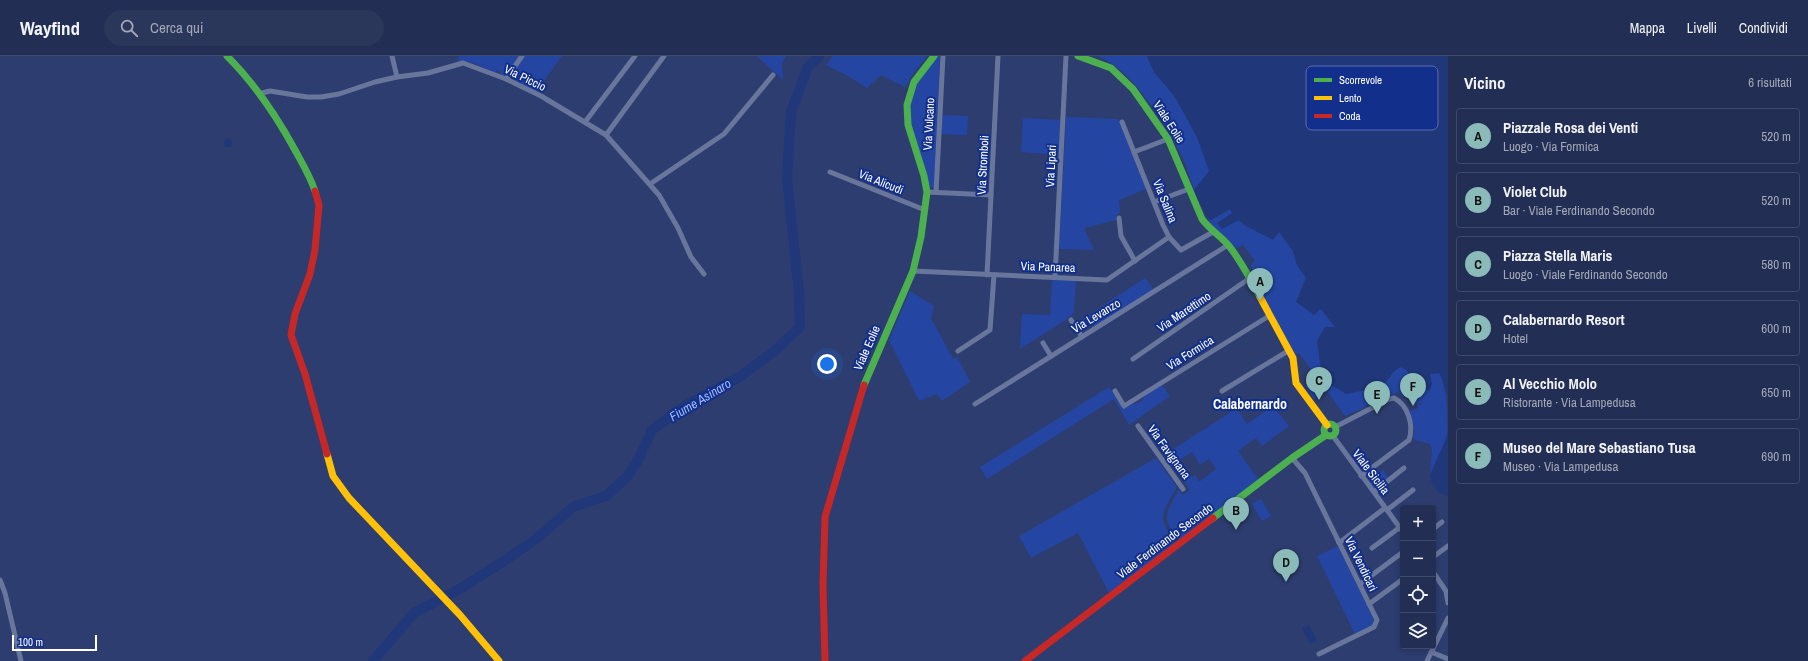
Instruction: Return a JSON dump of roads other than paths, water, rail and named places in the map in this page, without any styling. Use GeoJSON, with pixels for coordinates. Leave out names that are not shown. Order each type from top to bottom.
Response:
{"type":"FeatureCollection","features":[{"type":"Feature","properties":{"kind":"street"},"geometry":{"type":"LineString","coordinates":[[227,56],[243,71],[262,93],[308,172],[318,198],[319,206],[315,250],[310,274],[294,314],[292,334],[293,343],[305,374],[333,476],[349,498],[460,615],[499,661]]}},
{"type":"Feature","properties":{"kind":"street"},"geometry":{"type":"LineString","coordinates":[[392,56],[397,77]]}},
{"type":"Feature","properties":{"kind":"street"},"geometry":{"type":"LineString","coordinates":[[506,79],[522,56]]}},
{"type":"Feature","properties":{"kind":"street"},"geometry":{"type":"LineString","coordinates":[[585,122],[635,56]]}},
{"type":"Feature","properties":{"kind":"street"},"geometry":{"type":"LineString","coordinates":[[606,135],[664,56]]}},
{"type":"Feature","properties":{"kind":"street","name":"Viale Eolie"},"geometry":{"type":"LineString","coordinates":[[825,661],[823,584],[825,517],[864,383],[913,270],[925,210],[927,192],[924,176],[908,125],[907,105],[914,82],[934,56]]}},
{"type":"Feature","properties":{"kind":"street","name":"Via Vulcano"},"geometry":{"type":"LineString","coordinates":[[936,192],[942,56]]}},
{"type":"Feature","properties":{"kind":"street","name":"Via Stromboli"},"geometry":{"type":"LineString","coordinates":[[987,275],[998,56]]}},
{"type":"Feature","properties":{"kind":"street","name":"Via Lipari"},"geometry":{"type":"LineString","coordinates":[[1055,277],[1066,56]]}},
{"type":"Feature","properties":{"kind":"street","name":"Viale Eolie"},"geometry":{"type":"LineString","coordinates":[[1078,56],[1105,65],[1126,80],[1168,139],[1202,219],[1213,232],[1228,245],[1267,317],[1292,358],[1296,383],[1327,425]]}},
{"type":"Feature","properties":{"kind":"street","name":"Via Piccio"},"geometry":{"type":"LineString","coordinates":[[262,93],[270,91],[307,97],[321,97],[339,94],[354,88],[397,77],[428,73],[463,64],[506,79],[541,96],[606,135],[650,184],[668,208],[691,257],[704,274]]}},
{"type":"Feature","properties":{"kind":"street"},"geometry":{"type":"LineString","coordinates":[[650,184],[724,134],[773,74]]}},
{"type":"Feature","properties":{"kind":"street","name":"Via Salina"},"geometry":{"type":"LineString","coordinates":[[1122,122],[1169,237],[1181,250],[1213,232]]}},
{"type":"Feature","properties":{"kind":"street"},"geometry":{"type":"LineString","coordinates":[[1134,152],[1168,139]]}},
{"type":"Feature","properties":{"kind":"street","name":"Via Alicudi"},"geometry":{"type":"LineString","coordinates":[[830,172],[925,210]]}},
{"type":"Feature","properties":{"kind":"street"},"geometry":{"type":"LineString","coordinates":[[1154,202],[1189,190]]}},
{"type":"Feature","properties":{"kind":"street"},"geometry":{"type":"LineString","coordinates":[[927,192],[991,195]]}},
{"type":"Feature","properties":{"kind":"street"},"geometry":{"type":"LineString","coordinates":[[1119,218],[1121,236],[1135,261]]}},
{"type":"Feature","properties":{"kind":"street","name":"Via Panarea"},"geometry":{"type":"LineString","coordinates":[[913,270],[987,275],[1108,280],[1169,237]]}},
{"type":"Feature","properties":{"kind":"street","name":"Via Levanzo"},"geometry":{"type":"LineString","coordinates":[[975,404],[1228,245]]}},
{"type":"Feature","properties":{"kind":"street"},"geometry":{"type":"LineString","coordinates":[[958,351],[990,330],[994,275]]}},
{"type":"Feature","properties":{"kind":"street","name":"Via Marettimo"},"geometry":{"type":"LineString","coordinates":[[1133,359],[1248,280]]}},
{"type":"Feature","properties":{"kind":"street","name":"Via Formica"},"geometry":{"type":"LineString","coordinates":[[1115,391],[1124,406],[1267,317]]}},
{"type":"Feature","properties":{"kind":"street"},"geometry":{"type":"LineString","coordinates":[[1071,320],[1082,337]]}},
{"type":"Feature","properties":{"kind":"street"},"geometry":{"type":"LineString","coordinates":[[1043,343],[1051,356]]}},
{"type":"Feature","properties":{"kind":"street"},"geometry":{"type":"LineString","coordinates":[[1222,391],[1287,351]]}},
{"type":"Feature","properties":{"kind":"street"},"geometry":{"type":"LineString","coordinates":[[1336,427],[1336,432],[1329,435],[1324,431],[1327,425],[1333,425],[1336,427],[1394,398],[1403,404],[1412,426],[1409,440],[1361,476]]}},
{"type":"Feature","properties":{"kind":"street","name":"Via Favignana"},"geometry":{"type":"LineString","coordinates":[[1138,426],[1183,489]]}},
{"type":"Feature","properties":{"kind":"street","name":"Viale Ferdinando Secondo"},"geometry":{"type":"LineString","coordinates":[[1026,661],[1292,458],[1318,440],[1329,435]]}},
{"type":"Feature","properties":{"kind":"street","name":"Viale Sicilia"},"geometry":{"type":"LineString","coordinates":[[1329,435],[1337,443],[1400,526]]}},
{"type":"Feature","properties":{"kind":"street","name":"Via Vendicari"},"geometry":{"type":"LineString","coordinates":[[1292,458],[1305,473],[1377,620],[1374,627],[1319,654]]}},
{"type":"Feature","properties":{"kind":"street"},"geometry":{"type":"LineString","coordinates":[[1374,492],[1404,468]]}},
{"type":"Feature","properties":{"kind":"street"},"geometry":{"type":"LineString","coordinates":[[1339,543],[1413,490]]}},
{"type":"Feature","properties":{"kind":"street"},"geometry":{"type":"LineString","coordinates":[[1436,527],[1442,522]]}},
{"type":"Feature","properties":{"kind":"street"},"geometry":{"type":"LineString","coordinates":[[1372,548],[1400,529]]}},
{"type":"Feature","properties":{"kind":"street"},"geometry":{"type":"LineString","coordinates":[[1436,555],[1448,546]]}},
{"type":"Feature","properties":{"kind":"street"},"geometry":{"type":"LineString","coordinates":[[1360,584],[1400,554]]}},
{"type":"Feature","properties":{"kind":"street"},"geometry":{"type":"LineString","coordinates":[[1436,576],[1446,591],[1448,603]]}},
{"type":"Feature","properties":{"kind":"street"},"geometry":{"type":"LineString","coordinates":[[0,580],[5,593],[21,661]]}},
{"type":"Feature","properties":{"kind":"street"},"geometry":{"type":"LineString","coordinates":[[1369,604],[1400,581]]}},
{"type":"Feature","properties":{"kind":"street"},"geometry":{"type":"LineString","coordinates":[[1427,661],[1448,618]]}},
{"type":"Feature","properties":{"kind":"street"},"geometry":{"type":"LineString","coordinates":[[1431,652],[1448,659]]}},
{"type":"Feature","properties":{"kind":"waterway","name":"Fiume Asinaro"},"geometry":{"type":"LineString","coordinates":[[373,661],[414,613],[458,590],[504,561],[536,539],[573,507],[606,496],[628,476],[638,460],[652,430],[685,406],[741,376],[777,349],[800,327],[799,293],[787,178],[791,111],[808,67],[819,56]]}},
{"type":"Feature","properties":{"kind":"place","name":"Piazzale Rosa dei Venti"},"geometry":{"type":"Point","coordinates":[1260,301]}},
{"type":"Feature","properties":{"kind":"place","name":"Piazza Stella Maris"},"geometry":{"type":"Point","coordinates":[1319,400]}},
{"type":"Feature","properties":{"kind":"place","name":"Museo del Mare Sebastiano Tusa"},"geometry":{"type":"Point","coordinates":[1413,406]}},
{"type":"Feature","properties":{"kind":"place","name":"Al Vecchio Molo"},"geometry":{"type":"Point","coordinates":[1377,414]}},
{"type":"Feature","properties":{"kind":"place","name":"Violet Club"},"geometry":{"type":"Point","coordinates":[1236,530]}},
{"type":"Feature","properties":{"kind":"place","name":"Calabernardo Resort"},"geometry":{"type":"Point","coordinates":[1286,582]}},
{"type":"Feature","properties":{"kind":"district","name":"Calabernardo"},"geometry":{"type":"Point","coordinates":[1250,404]}}]}
